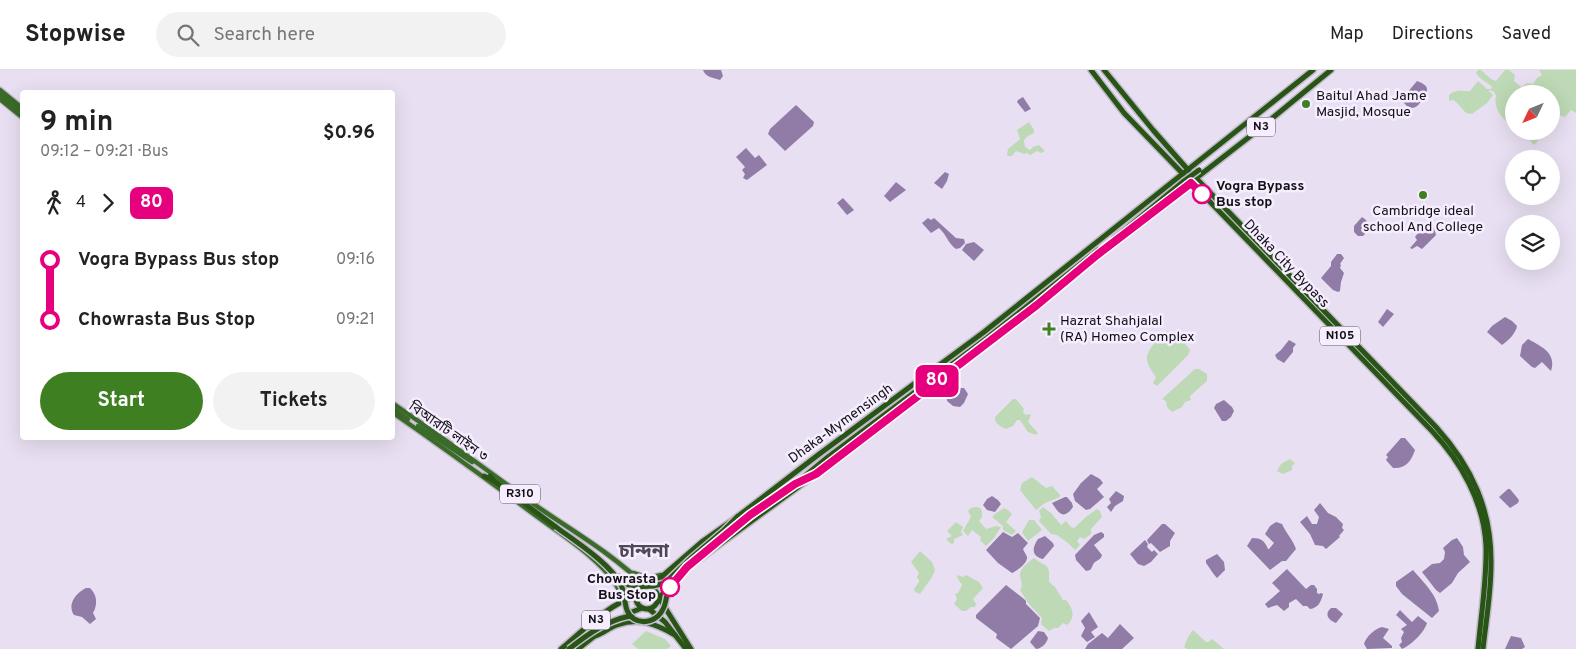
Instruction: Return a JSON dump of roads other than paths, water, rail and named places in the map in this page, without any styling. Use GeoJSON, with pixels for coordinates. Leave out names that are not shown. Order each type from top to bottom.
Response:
{"type":"FeatureCollection","features":[{"type":"Feature","properties":{"kind":"highway","name":"Dhaka City Bypass"},"geometry":{"type":"LineString","coordinates":[[1091,70],[1124,114],[1439,438],[1454,457],[1465,474],[1480,511],[1486,546],[1478,649]]}},
{"type":"Feature","properties":{"kind":"highway"},"geometry":{"type":"LineString","coordinates":[[1104,70],[1196,179],[1436,427],[1458,454],[1476,487],[1485,511],[1489,531],[1491,566],[1483,649]]}},
{"type":"Feature","properties":{"kind":"highway","name":"N3"},"geometry":{"type":"LineString","coordinates":[[1188,170],[1313,70]]}},
{"type":"Feature","properties":{"kind":"highway","name":"Dhaka-Mymensingh"},"geometry":{"type":"LineString","coordinates":[[649,609],[657,604],[658,598],[692,565],[816,474],[1037,305],[1097,255],[1191,183],[1331,70]]}},
{"type":"Feature","properties":{"kind":"highway","name":"Dhaka-Mymensingh"},"geometry":{"type":"LineString","coordinates":[[636,596],[639,590],[648,586],[670,570],[703,541],[984,332],[1188,170]]}},
{"type":"Feature","properties":{"kind":"highway"},"geometry":{"type":"LineString","coordinates":[[570,649],[597,628],[614,620],[630,616],[647,622],[657,617],[663,609],[670,587],[687,567],[750,515],[795,484],[1038,299],[1199,170]]}},
{"type":"Feature","properties":{"kind":"highway","name":"বিআরটি লাইন ৩"},"geometry":{"type":"LineString","coordinates":[[489,478],[589,548],[626,583],[637,587],[665,582],[737,517]]}},
{"type":"Feature","properties":{"kind":"highway"},"geometry":{"type":"LineString","coordinates":[[795,484],[806,480]]}},
{"type":"Feature","properties":{"kind":"highway","name":"বিআরটি লাইন ৩"},"geometry":{"type":"LineString","coordinates":[[557,525],[587,550],[618,580],[623,590],[626,608],[635,619]]}},
{"type":"Feature","properties":{"kind":"highway"},"geometry":{"type":"LineString","coordinates":[[648,586],[656,591],[658,598],[692,649]]}},
{"type":"Feature","properties":{"kind":"highway"},"geometry":{"type":"LineString","coordinates":[[636,596],[637,603],[642,608],[649,609],[665,622],[686,649]]}},
{"type":"Feature","properties":{"kind":"highway","name":"N3"},"geometry":{"type":"LineString","coordinates":[[561,649],[620,602],[636,596]]}},
{"type":"Feature","properties":{"kind":"highway","name":"N3"},"geometry":{"type":"LineString","coordinates":[[578,649],[622,617],[642,608]]}},
{"type":"Feature","properties":{"kind":"highway","name":"N3"},"geometry":{"type":"LineString","coordinates":[[595,636],[617,625],[633,621],[654,624],[675,635]]}},
{"type":"Feature","properties":{"kind":"main road"},"geometry":{"type":"LineString","coordinates":[[0,90],[20,106]]}},
{"type":"Feature","properties":{"kind":"main road"},"geometry":{"type":"LineString","coordinates":[[0,94],[20,110]]}},
{"type":"Feature","properties":{"kind":"main road"},"geometry":{"type":"LineString","coordinates":[[0,99],[20,115]]}},
{"type":"Feature","properties":{"kind":"main road","name":"R310"},"geometry":{"type":"LineString","coordinates":[[395,405],[537,506],[587,539],[648,586]]}},
{"type":"Feature","properties":{"kind":"main road","name":"বিআরটি লাইন ৩"},"geometry":{"type":"LineString","coordinates":[[395,410],[489,478]]}},
{"type":"Feature","properties":{"kind":"main road","name":"R310"},"geometry":{"type":"LineString","coordinates":[[395,414],[489,478],[583,549],[613,580],[620,593],[620,602]]}},
{"type":"Feature","properties":{"kind":"main road"},"geometry":{"type":"LineString","coordinates":[[632,573],[643,577],[655,578],[670,570]]}},
{"type":"Feature","properties":{"kind":"main road"},"geometry":{"type":"LineString","coordinates":[[613,580],[636,596]]}},
{"type":"Feature","properties":{"kind":"place","name":"Baitul Ahad Jame Masjid, Mosque"},"geometry":{"type":"Point","coordinates":[1306,104]}},
{"type":"Feature","properties":{"kind":"place","name":"Vogra Bypass Bus stop"},"geometry":{"type":"Point","coordinates":[1202,194]}},
{"type":"Feature","properties":{"kind":"place","name":"Cambridge ideal school And College"},"geometry":{"type":"Point","coordinates":[1423,195]}},
{"type":"Feature","properties":{"kind":"place","name":"Hazrat Shahjalal (RA) Homeo Complex"},"geometry":{"type":"Point","coordinates":[1049,329]}},
{"type":"Feature","properties":{"kind":"place","name":"Chowrasta Bus Stop"},"geometry":{"type":"Point","coordinates":[670,587]}},
{"type":"Feature","properties":{"kind":"district","name":"চান্দনা"},"geometry":{"type":"Point","coordinates":[644,552]}}]}
